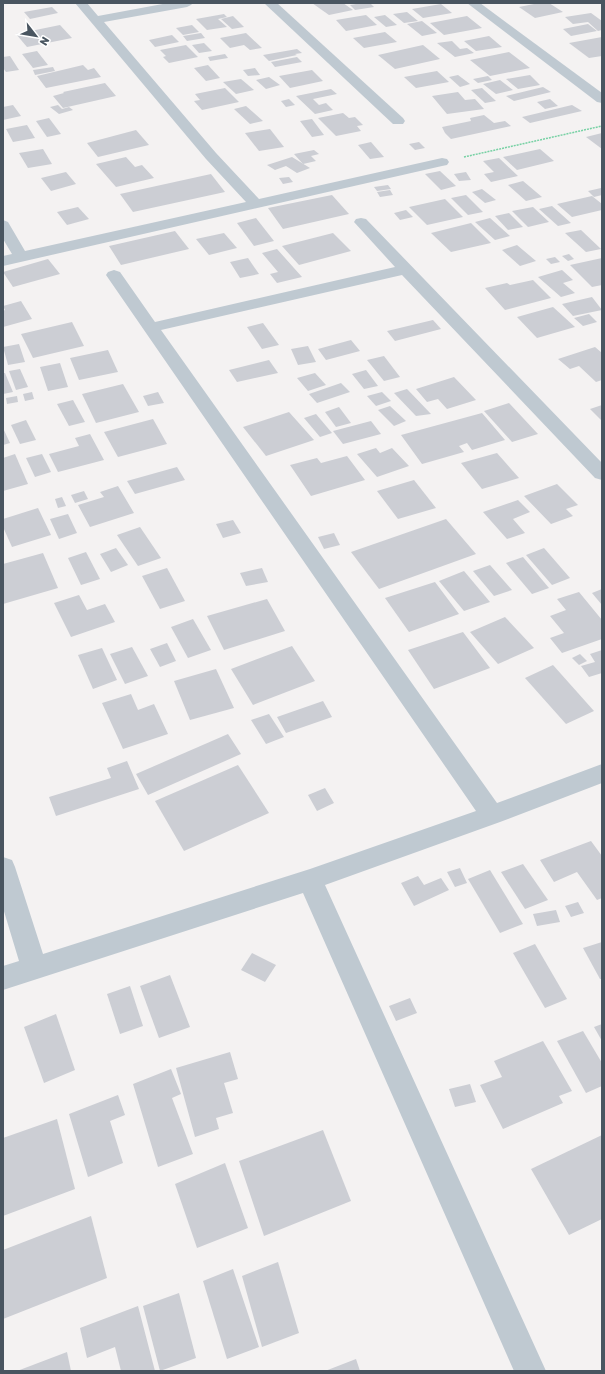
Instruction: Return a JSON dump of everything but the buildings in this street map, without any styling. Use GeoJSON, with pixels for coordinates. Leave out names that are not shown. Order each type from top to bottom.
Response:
{"type":"FeatureCollection","features":[{"type":"Feature","properties":{"kind":"street"},"geometry":{"type":"LineString","coordinates":[[81,3],[211,156],[256,204]]}},
{"type":"Feature","properties":{"kind":"street"},"geometry":{"type":"LineString","coordinates":[[95,20],[187,3]]}},
{"type":"Feature","properties":{"kind":"street"},"geometry":{"type":"LineString","coordinates":[[270,3],[398,121]]}},
{"type":"Feature","properties":{"kind":"street"},"geometry":{"type":"LineString","coordinates":[[473,3],[602,99]]}},
{"type":"Feature","properties":{"kind":"street"},"geometry":{"type":"LineString","coordinates":[[3,261],[442,162]]}},
{"type":"Feature","properties":{"kind":"street"},"geometry":{"type":"LineString","coordinates":[[361,222],[602,474]]}},
{"type":"Feature","properties":{"kind":"street"},"geometry":{"type":"LineString","coordinates":[[3,225],[21,257]]}},
{"type":"Feature","properties":{"kind":"street"},"geometry":{"type":"LineString","coordinates":[[150,328],[406,269]]}},
{"type":"Feature","properties":{"kind":"street"},"geometry":{"type":"LineString","coordinates":[[114,275],[492,815]]}},
{"type":"Feature","properties":{"kind":"street"},"geometry":{"type":"LineString","coordinates":[[3,978],[310,880],[602,774]]}},
{"type":"Feature","properties":{"kind":"street"},"geometry":{"type":"LineString","coordinates":[[3,867],[34,967]]}},
{"type":"Feature","properties":{"kind":"street"},"geometry":{"type":"LineString","coordinates":[[310,880],[530,1371]]}},
{"type":"Feature","properties":{"kind":"path"},"geometry":{"type":"LineString","coordinates":[[442,162],[602,126]]}}]}
